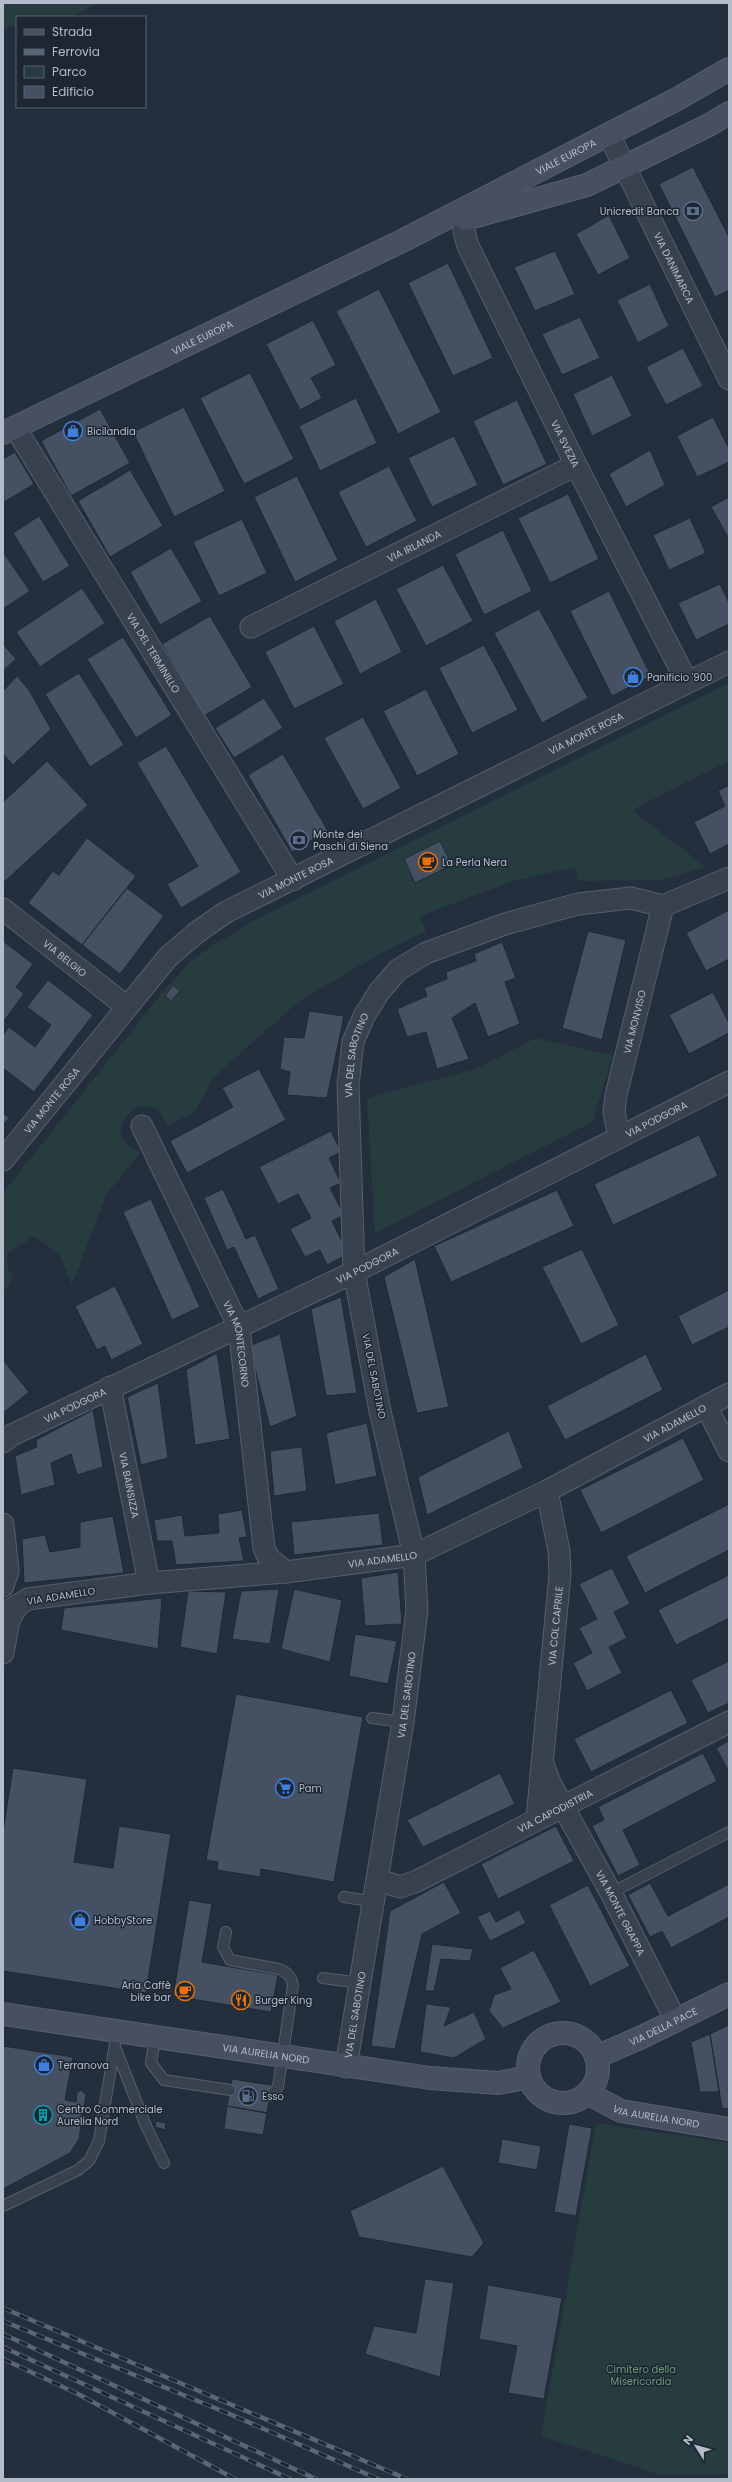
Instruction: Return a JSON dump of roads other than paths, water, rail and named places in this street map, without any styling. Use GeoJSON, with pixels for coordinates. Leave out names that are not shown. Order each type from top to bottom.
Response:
{"type":"FeatureCollection","features":[{"type":"Feature","properties":{"kind":"street","name":"VIALE EUROPA"},"geometry":{"type":"LineString","coordinates":[[9,430],[402,241],[469,212],[679,98],[729,69]]}},
{"type":"Feature","properties":{"kind":"street","name":"VIALE EUROPA"},"geometry":{"type":"LineString","coordinates":[[469,212],[556,195],[587,185],[625,168],[709,125],[729,113]]}},
{"type":"Feature","properties":{"kind":"street","name":"VIA DANIMARCA"},"geometry":{"type":"LineString","coordinates":[[609,135],[729,379]]}},
{"type":"Feature","properties":{"kind":"street","name":"VIA SVEZIA"},"geometry":{"type":"LineString","coordinates":[[469,212],[463,229],[468,246],[576,465],[687,682]]}},
{"type":"Feature","properties":{"kind":"street","name":"VIA DEL TERMINILLO"},"geometry":{"type":"LineString","coordinates":[[9,430],[293,880]]}},
{"type":"Feature","properties":{"kind":"street","name":"VIA IRLANDA"},"geometry":{"type":"LineString","coordinates":[[251,627],[576,465]]}},
{"type":"Feature","properties":{"kind":"street","name":"VIA MONTE ROSA"},"geometry":{"type":"LineString","coordinates":[[3,1160],[168,957],[196,933],[226,912],[729,662]]}},
{"type":"Feature","properties":{"kind":"street"},"geometry":{"type":"LineString","coordinates":[[663,906],[729,878]]}},
{"type":"Feature","properties":{"kind":"street","name":"VIA DEL SABOTINO"},"geometry":{"type":"LineString","coordinates":[[346,2067],[379,1880],[404,1722],[416,1629],[414,1555],[380,1411],[354,1272],[348,1085],[354,1042],[364,1016],[379,992],[398,970],[426,953],[454,940],[578,904],[631,898],[663,906]]}},
{"type":"Feature","properties":{"kind":"street","name":"VIA MONVISO"},"geometry":{"type":"LineString","coordinates":[[619,1137],[615,1122],[616,1095],[663,906]]}},
{"type":"Feature","properties":{"kind":"street","name":"VIA BELGIO"},"geometry":{"type":"LineString","coordinates":[[3,909],[127,1007]]}},
{"type":"Feature","properties":{"kind":"street","name":"VIA PODGORA"},"geometry":{"type":"LineString","coordinates":[[3,1442],[12,1434],[354,1272],[729,1082]]}},
{"type":"Feature","properties":{"kind":"street","name":"VIA MONTECORNO"},"geometry":{"type":"LineString","coordinates":[[142,1126],[239,1327],[264,1548],[268,1557],[286,1572]]}},
{"type":"Feature","properties":{"kind":"street","name":"VIA BAINSIZZA"},"geometry":{"type":"LineString","coordinates":[[110,1387],[149,1583]]}},
{"type":"Feature","properties":{"kind":"street","name":"VIA ADAMELLO"},"geometry":{"type":"LineString","coordinates":[[16,1606],[149,1583],[286,1572],[414,1555],[547,1491],[729,1394]]}},
{"type":"Feature","properties":{"kind":"street"},"geometry":{"type":"LineString","coordinates":[[706,1406],[729,1451]]}},
{"type":"Feature","properties":{"kind":"street","name":"VIA COL CAPRILE"},"geometry":{"type":"LineString","coordinates":[[537,1818],[560,1574],[559,1551],[547,1491]]}},
{"type":"Feature","properties":{"kind":"street"},"geometry":{"type":"LineString","coordinates":[[3,1524],[6,1578],[16,1593],[16,1606],[9,1620],[3,1653]]}},
{"type":"Feature","properties":{"kind":"street","name":"VIA CAPODISTRIA"},"geometry":{"type":"LineString","coordinates":[[379,1880],[389,1885],[400,1887],[417,1881],[537,1818],[729,1722]]}},
{"type":"Feature","properties":{"kind":"street","name":"VIA COL CAPRILE"},"geometry":{"type":"LineString","coordinates":[[542,1760],[550,1783],[562,1806]]}},
{"type":"Feature","properties":{"kind":"street","name":"VIA MONTE GRAPPA"},"geometry":{"type":"LineString","coordinates":[[562,1806],[611,1893],[676,2021]]}},
{"type":"Feature","properties":{"kind":"street","name":"VIA DELLA PACE"},"geometry":{"type":"LineString","coordinates":[[596,2057],[676,2021],[729,1994]]}},
{"type":"Feature","properties":{"kind":"street","name":"VIA AURELIA NORD"},"geometry":{"type":"LineString","coordinates":[[3,2014],[116,2039],[155,2037],[346,2067],[463,2082],[499,2083],[529,2077]]}},
{"type":"Feature","properties":{"kind":"street"},"geometry":{"type":"LineString","coordinates":[[554,2034],[574,2035],[584,2040],[596,2057],[597,2076],[587,2093],[569,2102],[549,2100],[533,2086],[529,2077],[530,2056],[544,2039],[554,2034]]}},
{"type":"Feature","properties":{"kind":"street","name":"VIA AURELIA NORD"},"geometry":{"type":"LineString","coordinates":[[587,2093],[621,2111],[729,2129]]}},
{"type":"Feature","properties":{"kind":"lane"},"geometry":{"type":"LineString","coordinates":[[372,1718],[404,1722]]}},
{"type":"Feature","properties":{"kind":"lane"},"geometry":{"type":"LineString","coordinates":[[611,1893],[729,1832]]}},
{"type":"Feature","properties":{"kind":"lane"},"geometry":{"type":"LineString","coordinates":[[344,1897],[375,1902]]}},
{"type":"Feature","properties":{"kind":"lane"},"geometry":{"type":"LineString","coordinates":[[226,1932],[223,1947],[230,1960],[279,1969],[284,1971],[292,1980],[293,1985],[278,2087],[270,2096]]}},
{"type":"Feature","properties":{"kind":"lane"},"geometry":{"type":"LineString","coordinates":[[323,1978],[361,1983]]}},
{"type":"Feature","properties":{"kind":"lane"},"geometry":{"type":"LineString","coordinates":[[155,2037],[151,2062],[164,2080],[230,2090]]}},
{"type":"Feature","properties":{"kind":"lane"},"geometry":{"type":"LineString","coordinates":[[116,2039],[146,2126],[164,2163]]}},
{"type":"Feature","properties":{"kind":"lane"},"geometry":{"type":"LineString","coordinates":[[3,2206],[84,2166],[97,2148],[116,2039]]}},
{"type":"Feature","properties":{"kind":"railway"},"geometry":{"type":"LineString","coordinates":[[3,2308],[407,2479]]}},
{"type":"Feature","properties":{"kind":"railway"},"geometry":{"type":"LineString","coordinates":[[3,2321],[232,2415],[378,2479]]}},
{"type":"Feature","properties":{"kind":"railway"},"geometry":{"type":"LineString","coordinates":[[3,2334],[316,2479]]}},
{"type":"Feature","properties":{"kind":"railway"},"geometry":{"type":"LineString","coordinates":[[3,2347],[290,2479]]}},
{"type":"Feature","properties":{"kind":"railway"},"geometry":{"type":"LineString","coordinates":[[3,2359],[78,2394],[235,2479]]}},
{"type":"Feature","properties":{"kind":"place","name":"Unicredit Banca"},"geometry":{"type":"Point","coordinates":[693,211]}},
{"type":"Feature","properties":{"kind":"place","name":"Bicilandia"},"geometry":{"type":"Point","coordinates":[73,431]}},
{"type":"Feature","properties":{"kind":"place","name":"Panificio '900"},"geometry":{"type":"Point","coordinates":[633,677]}},
{"type":"Feature","properties":{"kind":"place","name":"Monte dei Paschi di Siena"},"geometry":{"type":"Point","coordinates":[299,840]}},
{"type":"Feature","properties":{"kind":"place","name":"La Perla Nera"},"geometry":{"type":"Point","coordinates":[428,862]}},
{"type":"Feature","properties":{"kind":"place","name":"Pam"},"geometry":{"type":"Point","coordinates":[285,1788]}},
{"type":"Feature","properties":{"kind":"place","name":"HobbyStore"},"geometry":{"type":"Point","coordinates":[80,1920]}},
{"type":"Feature","properties":{"kind":"place","name":"Aria Caffè bike bar"},"geometry":{"type":"Point","coordinates":[185,1991]}},
{"type":"Feature","properties":{"kind":"place","name":"Burger King"},"geometry":{"type":"Point","coordinates":[241,2000]}},
{"type":"Feature","properties":{"kind":"place","name":"Terranova"},"geometry":{"type":"Point","coordinates":[44,2065]}},
{"type":"Feature","properties":{"kind":"place","name":"Esso"},"geometry":{"type":"Point","coordinates":[248,2096]}},
{"type":"Feature","properties":{"kind":"place","name":"Centro Commerciale Aurelia Nord"},"geometry":{"type":"Point","coordinates":[43,2115]}},
{"type":"Feature","properties":{"kind":"park label","name":"Cimitero della Misericordia"},"geometry":{"type":"Point","coordinates":[641,2374]}}]}
